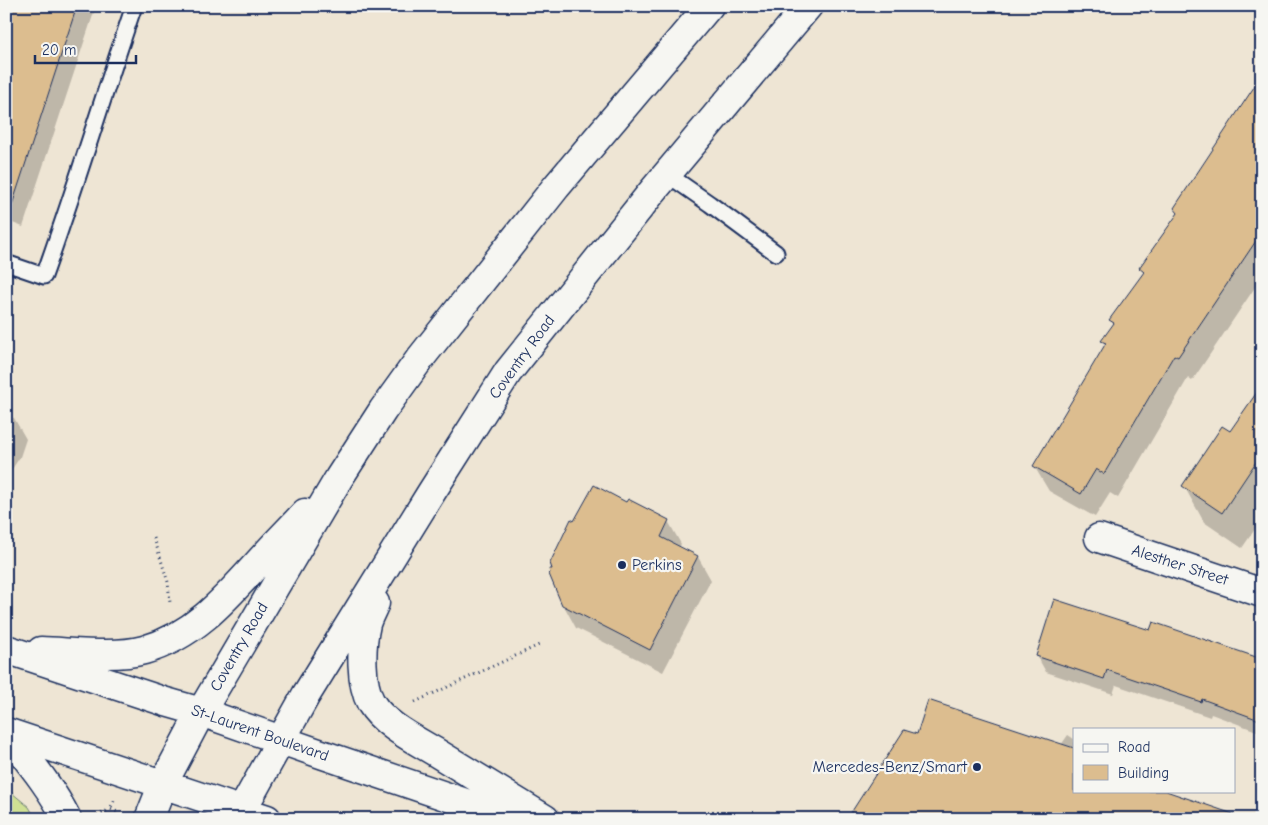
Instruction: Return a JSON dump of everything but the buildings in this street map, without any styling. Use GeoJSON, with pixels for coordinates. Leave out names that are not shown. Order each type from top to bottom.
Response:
{"type":"FeatureCollection","features":[{"type":"Feature","properties":{"kind":"main road","name":"Coventry Road"},"geometry":{"type":"LineString","coordinates":[[137,817],[163,784],[201,712],[339,478],[383,410],[419,360],[556,186],[709,6]]}},
{"type":"Feature","properties":{"kind":"main road","name":"Coventry Road"},"geometry":{"type":"LineString","coordinates":[[239,814],[306,695],[508,372],[667,174],[808,6]]}},
{"type":"Feature","properties":{"kind":"main road"},"geometry":{"type":"LineString","coordinates":[[7,649],[120,653],[144,650],[166,641],[194,626],[217,608],[339,478]]}},
{"type":"Feature","properties":{"kind":"main road"},"geometry":{"type":"LineString","coordinates":[[431,493],[366,622],[363,657],[364,682],[368,696],[379,714],[390,723],[545,819]]}},
{"type":"Feature","properties":{"kind":"main road","name":"Alesther Street"},"geometry":{"type":"LineString","coordinates":[[1099,538],[1262,593]]}},
{"type":"Feature","properties":{"kind":"main road","name":"St-Laurent Boulevard"},"geometry":{"type":"LineString","coordinates":[[7,649],[201,712],[513,819]]}},
{"type":"Feature","properties":{"kind":"main road"},"geometry":{"type":"LineString","coordinates":[[6,732],[163,784],[239,814],[267,819]]}},
{"type":"Feature","properties":{"kind":"main road"},"geometry":{"type":"LineString","coordinates":[[6,732],[46,783],[66,819]]}},
{"type":"Feature","properties":{"kind":"lane"},"geometry":{"type":"LineString","coordinates":[[6,263],[44,276],[134,6]]}},
{"type":"Feature","properties":{"kind":"lane"},"geometry":{"type":"LineString","coordinates":[[667,174],[776,253]]}},
{"type":"Feature","properties":{"kind":"path"},"geometry":{"type":"LineString","coordinates":[[154,538],[168,582],[171,611]]}},
{"type":"Feature","properties":{"kind":"path"},"geometry":{"type":"LineString","coordinates":[[414,702],[539,645]]}},
{"type":"Feature","properties":{"kind":"path"},"geometry":{"type":"LineString","coordinates":[[114,800],[110,810],[137,817]]}},
{"type":"Feature","properties":{"kind":"green space"},"geometry":{"type":"Polygon","coordinates":[[[6,788],[29,807],[36,819],[6,819],[6,788]]]}},
{"type":"Feature","properties":{"kind":"place","name":"Perkins"},"geometry":{"type":"Point","coordinates":[622,565]}},
{"type":"Feature","properties":{"kind":"place","name":"Mercedes-Benz/Smart"},"geometry":{"type":"Point","coordinates":[977,767]}}]}
